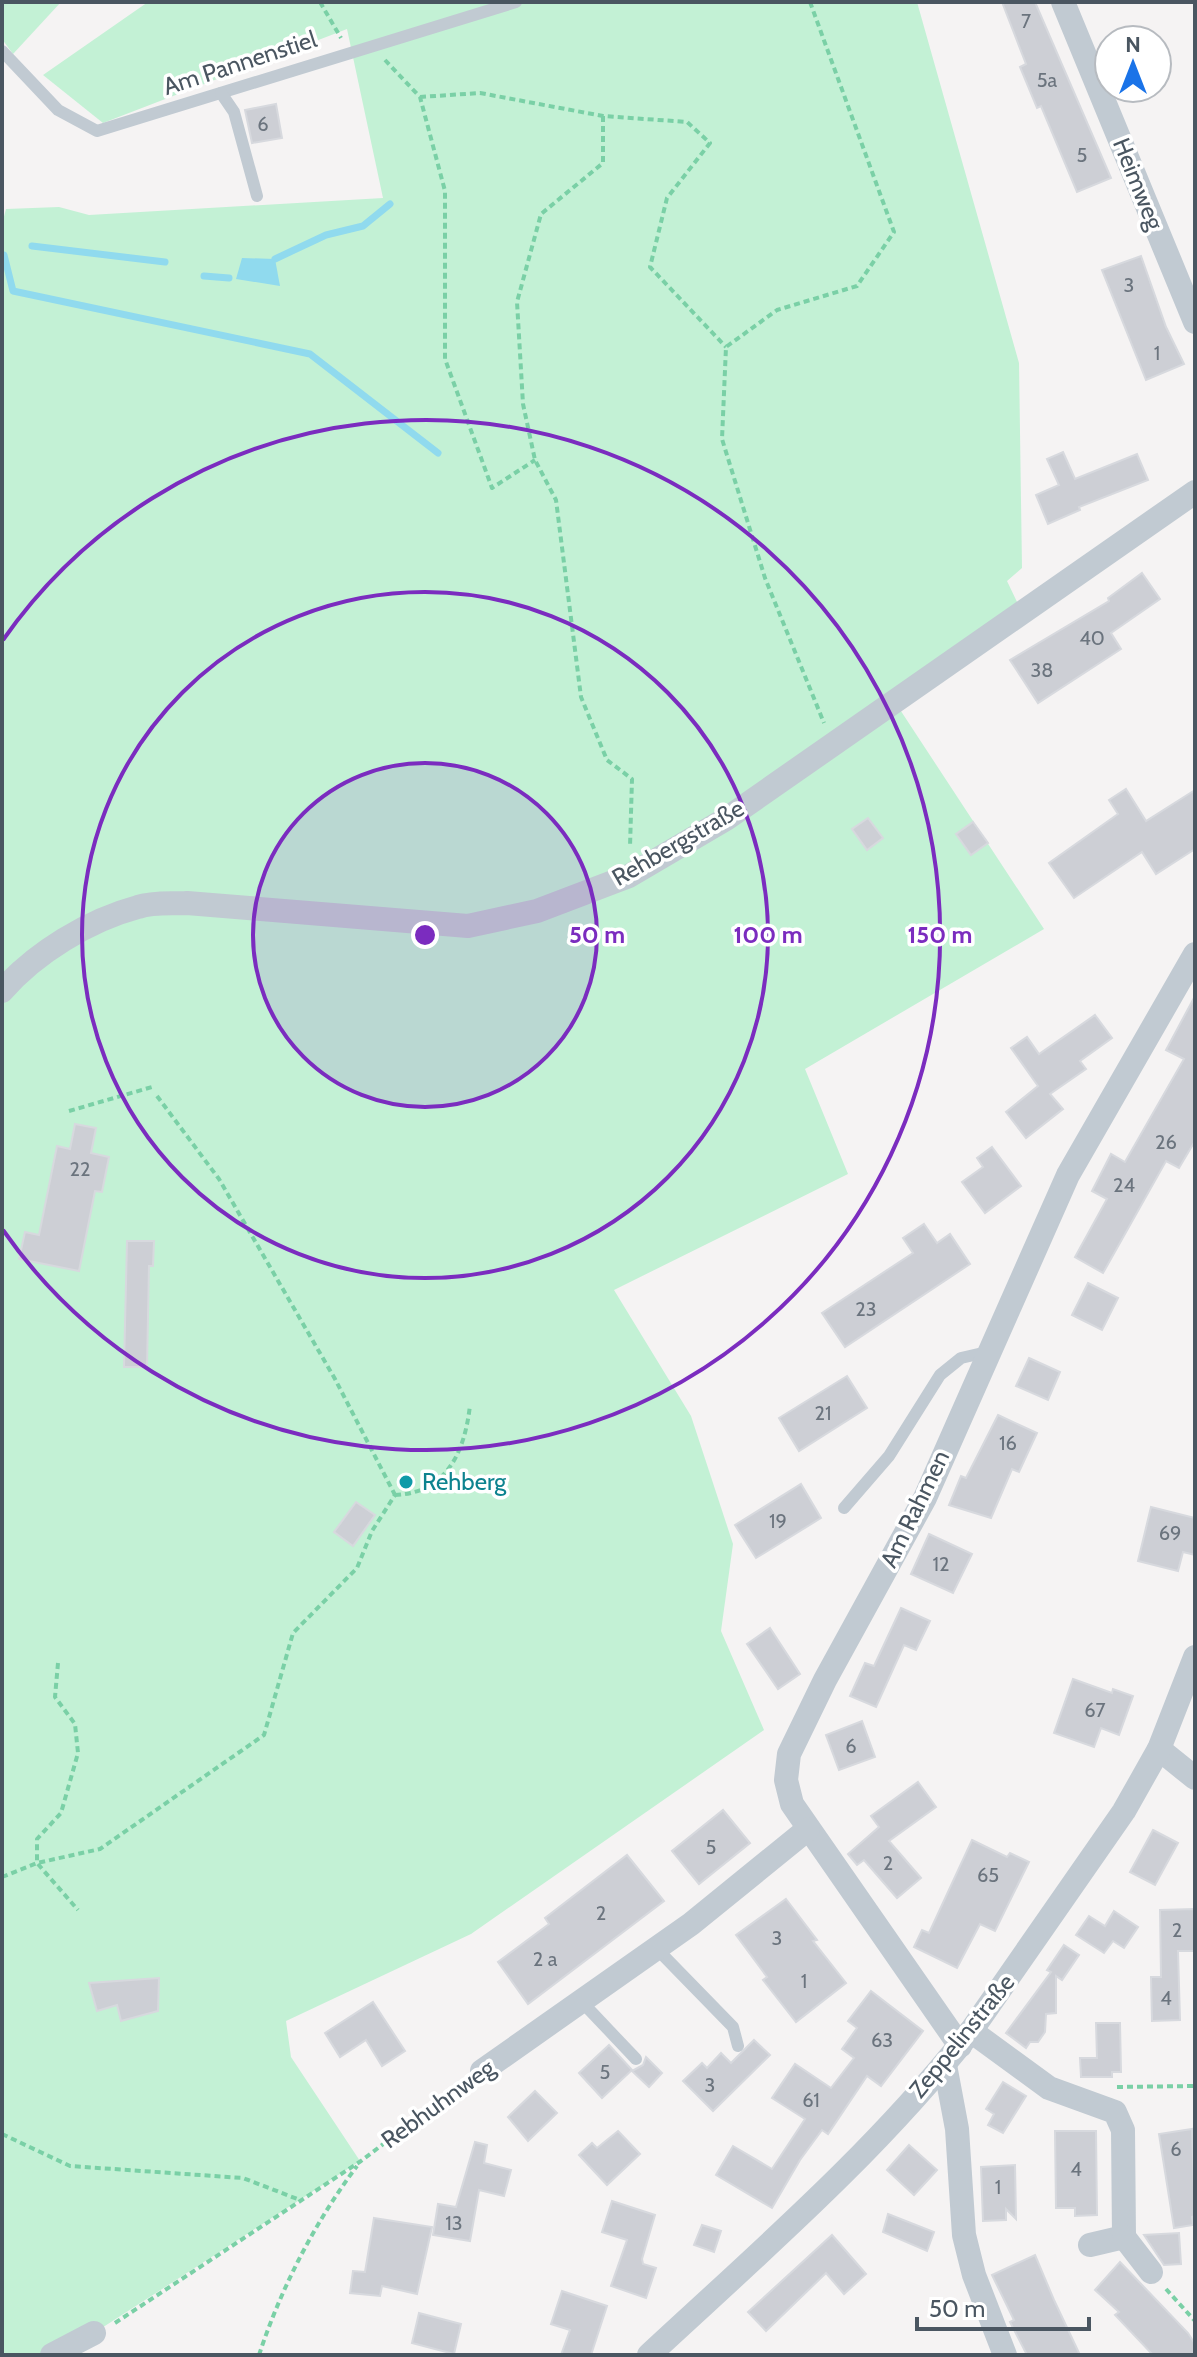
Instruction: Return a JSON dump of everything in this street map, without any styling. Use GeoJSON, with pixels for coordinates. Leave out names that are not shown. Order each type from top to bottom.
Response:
{"type":"FeatureCollection","features":[{"type":"Feature","properties":{"kind":"street","name":"Heimweg"},"geometry":{"type":"LineString","coordinates":[[1063,2],[1195,322]]}},
{"type":"Feature","properties":{"kind":"street","name":"Rehbergstraße"},"geometry":{"type":"LineString","coordinates":[[2,991],[14,977],[72,935],[141,905],[187,903],[468,926],[537,911],[629,876],[726,819],[1195,492]]}},
{"type":"Feature","properties":{"kind":"street","name":"Am Rahmen"},"geometry":{"type":"LineString","coordinates":[[959,2048],[792,1804],[786,1780],[789,1754],[825,1680],[925,1498],[987,1352],[1068,1175],[1195,954]]}},
{"type":"Feature","properties":{"kind":"street","name":"Zeppelinstraße"},"geometry":{"type":"LineString","coordinates":[[649,2355],[804,2212],[959,2048],[1061,1906],[1159,1749],[1195,1657]]}},
{"type":"Feature","properties":{"kind":"street"},"geometry":{"type":"LineString","coordinates":[[1159,1749],[1195,1778]]}},
{"type":"Feature","properties":{"kind":"street","name":"Rebhuhnweg"},"geometry":{"type":"LineString","coordinates":[[482,2071],[656,1948],[808,1829]]}},
{"type":"Feature","properties":{"kind":"street"},"geometry":{"type":"LineString","coordinates":[[1005,2355],[974,2275],[964,2235],[957,2129],[959,2048],[1049,2088],[1115,2112],[1123,2130],[1124,2237],[1151,2272]]}},
{"type":"Feature","properties":{"kind":"street"},"geometry":{"type":"LineString","coordinates":[[1090,2245],[1124,2237]]}},
{"type":"Feature","properties":{"kind":"street"},"geometry":{"type":"LineString","coordinates":[[52,2355],[94,2333]]}},
{"type":"Feature","properties":{"kind":"lane","name":"Am Pannenstiel"},"geometry":{"type":"LineString","coordinates":[[2,51],[58,110],[97,131],[516,2]]}},
{"type":"Feature","properties":{"kind":"lane"},"geometry":{"type":"LineString","coordinates":[[221,93],[234,112],[257,196]]}},
{"type":"Feature","properties":{"kind":"lane"},"geometry":{"type":"LineString","coordinates":[[844,1508],[889,1456],[940,1375],[961,1358],[987,1352]]}},
{"type":"Feature","properties":{"kind":"lane"},"geometry":{"type":"LineString","coordinates":[[656,1948],[733,2027],[738,2046]]}},
{"type":"Feature","properties":{"kind":"lane"},"geometry":{"type":"LineString","coordinates":[[582,2002],[636,2059]]}},
{"type":"Feature","properties":{"kind":"path"},"geometry":{"type":"LineString","coordinates":[[320,2],[349,52]]}},
{"type":"Feature","properties":{"kind":"path"},"geometry":{"type":"LineString","coordinates":[[726,347],[777,310],[857,286],[894,232],[810,2]]}},
{"type":"Feature","properties":{"kind":"path"},"geometry":{"type":"LineString","coordinates":[[370,45],[420,97],[445,191],[445,359],[492,488],[535,460]]}},
{"type":"Feature","properties":{"kind":"path"},"geometry":{"type":"LineString","coordinates":[[420,97],[480,93],[603,116],[687,122],[710,143],[667,198],[650,267],[726,347],[722,439],[765,578],[833,743]]}},
{"type":"Feature","properties":{"kind":"path"},"geometry":{"type":"LineString","coordinates":[[603,116],[603,163],[541,214],[517,302],[523,404],[535,460],[556,500],[581,697],[607,760],[632,779],[629,876]]}},
{"type":"Feature","properties":{"kind":"path"},"geometry":{"type":"LineString","coordinates":[[69,1111],[152,1087]]}},
{"type":"Feature","properties":{"kind":"path"},"geometry":{"type":"LineString","coordinates":[[157,1096],[219,1179],[335,1379],[395,1495]]}},
{"type":"Feature","properties":{"kind":"path"},"geometry":{"type":"LineString","coordinates":[[395,1495],[417,1494],[447,1474],[468,1429],[470,1405]]}},
{"type":"Feature","properties":{"kind":"path"},"geometry":{"type":"LineString","coordinates":[[2,1877],[37,1863],[100,1849],[264,1735],[293,1633],[357,1568],[372,1531],[395,1495]]}},
{"type":"Feature","properties":{"kind":"path"},"geometry":{"type":"LineString","coordinates":[[58,1663],[55,1697],[75,1724],[78,1753],[61,1813],[37,1839],[37,1863],[78,1910]]}},
{"type":"Feature","properties":{"kind":"path","name":"Rebhuhnweg"},"geometry":{"type":"LineString","coordinates":[[94,2333],[124,2318],[361,2161],[440,2099],[482,2071]]}},
{"type":"Feature","properties":{"kind":"path"},"geometry":{"type":"LineString","coordinates":[[1151,2087],[1195,2086]]}},
{"type":"Feature","properties":{"kind":"path"},"geometry":{"type":"LineString","coordinates":[[2,2134],[70,2166],[243,2178],[301,2201]]}},
{"type":"Feature","properties":{"kind":"path"},"geometry":{"type":"LineString","coordinates":[[259,2355],[284,2292],[328,2205],[361,2161]]}},
{"type":"Feature","properties":{"kind":"path"},"geometry":{"type":"LineString","coordinates":[[1176,2298],[1180,2302],[1178,2305],[1195,2321]]}},
{"type":"Feature","properties":{"kind":"green space"},"geometry":{"type":"Polygon","coordinates":[[[2,2],[61,2],[13,54],[2,39],[2,2]]]}},
{"type":"Feature","properties":{"kind":"green space"},"geometry":{"type":"Polygon","coordinates":[[[148,2],[917,2],[1019,363],[1022,568],[1007,581],[1019,606],[893,699],[1044,929],[805,1069],[848,1174],[614,1290],[691,1416],[733,1544],[721,1631],[764,1730],[471,1934],[286,2021],[291,2057],[360,2161],[94,2333],[73,2355],[2,2355],[2,224],[6,209],[59,207],[89,215],[383,198],[347,29],[103,123],[43,75],[148,2]]]}},
{"type":"Feature","properties":{"kind":"water"},"geometry":{"type":"Polygon","coordinates":[[[242,258],[275,259],[280,286],[236,279],[242,258]]]}},
{"type":"Feature","properties":{"kind":"building"},"geometry":{"type":"Polygon","coordinates":[[[1002,2],[1035,2],[1111,178],[1077,192],[1041,106],[1037,108],[1020,67],[1026,64],[1002,2]]]}},
{"type":"Feature","properties":{"kind":"building"},"geometry":{"type":"Polygon","coordinates":[[[276,104],[282,138],[252,143],[245,110],[276,104]]]}},
{"type":"Feature","properties":{"kind":"building"},"geometry":{"type":"Polygon","coordinates":[[[1141,256],[1166,327],[1184,364],[1146,380],[1102,270],[1141,256]]]}},
{"type":"Feature","properties":{"kind":"building"},"geometry":{"type":"Polygon","coordinates":[[[1063,452],[1075,479],[1137,454],[1148,480],[1079,507],[1080,510],[1048,524],[1036,495],[1059,485],[1047,459],[1063,452]]]}},
{"type":"Feature","properties":{"kind":"building"},"geometry":{"type":"Polygon","coordinates":[[[1142,573],[1160,599],[1111,633],[1121,649],[1038,703],[1010,660],[1109,601],[1108,598],[1142,573]]]}},
{"type":"Feature","properties":{"kind":"building"},"geometry":{"type":"Polygon","coordinates":[[[1126,789],[1146,821],[1195,790],[1195,849],[1156,874],[1142,852],[1074,898],[1049,863],[1118,814],[1109,800],[1126,789]]]}},
{"type":"Feature","properties":{"kind":"building"},"geometry":{"type":"Polygon","coordinates":[[[868,818],[883,838],[867,850],[852,829],[868,818]]]}},
{"type":"Feature","properties":{"kind":"building"},"geometry":{"type":"Polygon","coordinates":[[[973,822],[988,843],[971,855],[956,834],[973,822]]]}},
{"type":"Feature","properties":{"kind":"building"},"geometry":{"type":"Polygon","coordinates":[[[1195,996],[1195,1141],[1179,1168],[1166,1161],[1103,1273],[1075,1257],[1107,1199],[1092,1191],[1111,1154],[1125,1162],[1184,1059],[1166,1050],[1195,996]]]}},
{"type":"Feature","properties":{"kind":"building"},"geometry":{"type":"Polygon","coordinates":[[[1095,1015],[1112,1038],[1080,1061],[1086,1069],[1050,1094],[1063,1109],[1026,1138],[1006,1112],[1038,1086],[1011,1048],[1027,1037],[1039,1054],[1095,1015]]]}},
{"type":"Feature","properties":{"kind":"building"},"geometry":{"type":"Polygon","coordinates":[[[75,1124],[96,1128],[91,1153],[109,1157],[102,1192],[95,1191],[79,1271],[19,1259],[25,1232],[39,1235],[57,1146],[70,1149],[75,1124]]]}},
{"type":"Feature","properties":{"kind":"building"},"geometry":{"type":"Polygon","coordinates":[[[992,1147],[1021,1186],[985,1213],[962,1182],[983,1167],[977,1158],[992,1147]]]}},
{"type":"Feature","properties":{"kind":"building"},"geometry":{"type":"Polygon","coordinates":[[[924,1224],[937,1243],[950,1234],[970,1264],[845,1347],[822,1313],[913,1253],[903,1238],[924,1224]]]}},
{"type":"Feature","properties":{"kind":"building"},"geometry":{"type":"Polygon","coordinates":[[[127,1241],[154,1241],[153,1266],[149,1266],[147,1367],[124,1367],[127,1241]]]}},
{"type":"Feature","properties":{"kind":"building"},"geometry":{"type":"Polygon","coordinates":[[[1088,1283],[1118,1298],[1102,1330],[1072,1315],[1088,1283]]]}},
{"type":"Feature","properties":{"kind":"building"},"geometry":{"type":"Polygon","coordinates":[[[1029,1358],[1060,1372],[1048,1400],[1016,1386],[1029,1358]]]}},
{"type":"Feature","properties":{"kind":"building"},"geometry":{"type":"Polygon","coordinates":[[[847,1376],[867,1408],[799,1451],[779,1418],[847,1376]]]}},
{"type":"Feature","properties":{"kind":"building"},"geometry":{"type":"Polygon","coordinates":[[[998,1415],[1037,1433],[1019,1472],[1012,1469],[991,1518],[949,1505],[961,1476],[966,1478],[998,1415]]]}},
{"type":"Feature","properties":{"kind":"building"},"geometry":{"type":"Polygon","coordinates":[[[801,1484],[821,1518],[756,1558],[735,1525],[801,1484]]]}},
{"type":"Feature","properties":{"kind":"building"},"geometry":{"type":"Polygon","coordinates":[[[356,1502],[375,1515],[353,1546],[334,1532],[356,1502]]]}},
{"type":"Feature","properties":{"kind":"building"},"geometry":{"type":"Polygon","coordinates":[[[1151,1507],[1195,1518],[1195,1555],[1183,1552],[1178,1571],[1138,1561],[1151,1507]]]}},
{"type":"Feature","properties":{"kind":"building"},"geometry":{"type":"Polygon","coordinates":[[[929,1534],[972,1554],[953,1593],[911,1574],[929,1534]]]}},
{"type":"Feature","properties":{"kind":"building"},"geometry":{"type":"Polygon","coordinates":[[[901,1608],[930,1621],[916,1650],[904,1645],[876,1707],[850,1696],[865,1663],[874,1666],[901,1608]]]}},
{"type":"Feature","properties":{"kind":"building"},"geometry":{"type":"Polygon","coordinates":[[[770,1628],[800,1674],[778,1689],[747,1644],[770,1628]]]}},
{"type":"Feature","properties":{"kind":"building"},"geometry":{"type":"Polygon","coordinates":[[[1073,1679],[1112,1693],[1113,1689],[1133,1696],[1119,1735],[1101,1728],[1094,1747],[1054,1733],[1073,1679]]]}},
{"type":"Feature","properties":{"kind":"building"},"geometry":{"type":"Polygon","coordinates":[[[862,1721],[875,1757],[839,1770],[826,1735],[862,1721]]]}},
{"type":"Feature","properties":{"kind":"building"},"geometry":{"type":"Polygon","coordinates":[[[918,1782],[936,1807],[889,1841],[921,1878],[897,1898],[864,1860],[857,1865],[848,1854],[879,1827],[871,1816],[918,1782]]]}},
{"type":"Feature","properties":{"kind":"building"},"geometry":{"type":"Polygon","coordinates":[[[723,1810],[750,1843],[699,1884],[672,1851],[723,1810]]]}},
{"type":"Feature","properties":{"kind":"building"},"geometry":{"type":"Polygon","coordinates":[[[1153,1830],[1178,1843],[1155,1885],[1130,1872],[1153,1830]]]}},
{"type":"Feature","properties":{"kind":"building"},"geometry":{"type":"Polygon","coordinates":[[[972,1840],[1007,1857],[1010,1853],[1029,1862],[995,1931],[980,1924],[957,1968],[914,1947],[922,1930],[929,1933],[972,1840]]]}},
{"type":"Feature","properties":{"kind":"building"},"geometry":{"type":"Polygon","coordinates":[[[627,1855],[664,1901],[528,2004],[498,1962],[549,1924],[545,1918],[627,1855]]]}},
{"type":"Feature","properties":{"kind":"building"},"geometry":{"type":"Polygon","coordinates":[[[786,1899],[817,1940],[813,1941],[846,1983],[796,2022],[763,1980],[767,1977],[736,1935],[786,1899]]]}},
{"type":"Feature","properties":{"kind":"building"},"geometry":{"type":"Polygon","coordinates":[[[1194,1909],[1195,1951],[1178,1951],[1180,2020],[1152,2021],[1151,1977],[1161,1977],[1160,1910],[1194,1909]]]}},
{"type":"Feature","properties":{"kind":"building"},"geometry":{"type":"Polygon","coordinates":[[[1114,1911],[1138,1927],[1124,1948],[1113,1941],[1104,1953],[1076,1935],[1089,1916],[1105,1926],[1114,1911]]]}},
{"type":"Feature","properties":{"kind":"building"},"geometry":{"type":"Polygon","coordinates":[[[1064,1945],[1079,1955],[1062,1980],[1056,1976],[1056,2013],[1046,2014],[1045,2032],[1038,2042],[1030,2042],[1026,2048],[1006,2033],[1051,1972],[1047,1970],[1064,1945]]]}},
{"type":"Feature","properties":{"kind":"building"},"geometry":{"type":"Polygon","coordinates":[[[159,1978],[158,2011],[121,2021],[117,2005],[97,2011],[89,1983],[159,1978]]]}},
{"type":"Feature","properties":{"kind":"building"},"geometry":{"type":"Polygon","coordinates":[[[871,1991],[923,2031],[881,2086],[867,2076],[828,2134],[822,2130],[800,2160],[772,2208],[716,2175],[733,2146],[772,2169],[805,2119],[772,2098],[795,2064],[831,2088],[854,2058],[842,2049],[857,2028],[848,2021],[871,1991]]]}},
{"type":"Feature","properties":{"kind":"building"},"geometry":{"type":"Polygon","coordinates":[[[373,2002],[405,2051],[382,2066],[366,2040],[340,2057],[325,2033],[373,2002]]]}},
{"type":"Feature","properties":{"kind":"building"},"geometry":{"type":"Polygon","coordinates":[[[1096,2023],[1120,2023],[1121,2072],[1112,2072],[1112,2077],[1081,2077],[1080,2058],[1097,2058],[1096,2023]]]}},
{"type":"Feature","properties":{"kind":"building"},"geometry":{"type":"Polygon","coordinates":[[[754,2040],[770,2055],[713,2111],[683,2081],[702,2063],[707,2068],[721,2053],[731,2063],[754,2040]]]}},
{"type":"Feature","properties":{"kind":"building"},"geometry":{"type":"Polygon","coordinates":[[[609,2045],[632,2070],[602,2098],[579,2073],[609,2045]]]}},
{"type":"Feature","properties":{"kind":"building"},"geometry":{"type":"Polygon","coordinates":[[[646,2057],[662,2073],[649,2087],[632,2071],[643,2065],[646,2057]]]}},
{"type":"Feature","properties":{"kind":"building"},"geometry":{"type":"Polygon","coordinates":[[[1003,2082],[1026,2096],[1003,2133],[988,2125],[994,2114],[986,2109],[1003,2082]]]}},
{"type":"Feature","properties":{"kind":"building"},"geometry":{"type":"Polygon","coordinates":[[[535,2091],[557,2113],[528,2141],[508,2117],[535,2091]]]}},
{"type":"Feature","properties":{"kind":"building"},"geometry":{"type":"Polygon","coordinates":[[[1192,2129],[1195,2216],[1192,2217],[1193,2225],[1174,2228],[1159,2134],[1192,2129]]]}},
{"type":"Feature","properties":{"kind":"building"},"geometry":{"type":"Polygon","coordinates":[[[618,2131],[640,2154],[607,2185],[579,2155],[592,2143],[597,2148],[618,2131]]]}},
{"type":"Feature","properties":{"kind":"building"},"geometry":{"type":"Polygon","coordinates":[[[1055,2131],[1096,2131],[1097,2215],[1075,2216],[1075,2208],[1056,2208],[1055,2131]]]}},
{"type":"Feature","properties":{"kind":"building"},"geometry":{"type":"Polygon","coordinates":[[[475,2142],[487,2145],[484,2163],[511,2170],[504,2196],[479,2190],[470,2241],[433,2235],[438,2204],[456,2207],[475,2142]]]}},
{"type":"Feature","properties":{"kind":"building"},"geometry":{"type":"Polygon","coordinates":[[[909,2145],[937,2170],[914,2195],[887,2170],[909,2145]]]}},
{"type":"Feature","properties":{"kind":"building"},"geometry":{"type":"Polygon","coordinates":[[[1015,2165],[1016,2219],[1006,2209],[1006,2220],[983,2221],[981,2167],[1015,2165]]]}},
{"type":"Feature","properties":{"kind":"building"},"geometry":{"type":"Polygon","coordinates":[[[612,2201],[655,2215],[642,2259],[643,2264],[656,2268],[646,2298],[611,2286],[627,2240],[602,2232],[612,2201]]]}},
{"type":"Feature","properties":{"kind":"building"},"geometry":{"type":"Polygon","coordinates":[[[888,2214],[934,2232],[927,2251],[883,2232],[888,2214]]]}},
{"type":"Feature","properties":{"kind":"building"},"geometry":{"type":"Polygon","coordinates":[[[374,2218],[432,2227],[417,2294],[382,2286],[380,2296],[350,2293],[353,2271],[365,2272],[374,2218]]]}},
{"type":"Feature","properties":{"kind":"building"},"geometry":{"type":"Polygon","coordinates":[[[702,2225],[721,2231],[714,2252],[694,2245],[702,2225]]]}},
{"type":"Feature","properties":{"kind":"building"},"geometry":{"type":"Polygon","coordinates":[[[1179,2233],[1181,2264],[1164,2265],[1144,2235],[1179,2233]]]}},
{"type":"Feature","properties":{"kind":"building"},"geometry":{"type":"Polygon","coordinates":[[[832,2235],[866,2274],[844,2294],[826,2273],[766,2331],[748,2312],[832,2235]]]}},
{"type":"Feature","properties":{"kind":"building"},"geometry":{"type":"Polygon","coordinates":[[[1035,2255],[1080,2355],[1027,2355],[1010,2322],[1014,2320],[992,2275],[1035,2255]]]}},
{"type":"Feature","properties":{"kind":"building"},"geometry":{"type":"Polygon","coordinates":[[[1120,2262],[1188,2333],[1195,2344],[1195,2355],[1153,2355],[1115,2315],[1119,2312],[1095,2290],[1120,2262]]]}},
{"type":"Feature","properties":{"kind":"building"},"geometry":{"type":"Polygon","coordinates":[[[562,2291],[607,2306],[591,2355],[561,2355],[570,2330],[551,2324],[562,2291]]]}},
{"type":"Feature","properties":{"kind":"building"},"geometry":{"type":"Polygon","coordinates":[[[419,2313],[461,2324],[454,2354],[412,2343],[419,2313]]]}},
{"type":"Feature","properties":{"kind":"waterway"},"geometry":{"type":"LineString","coordinates":[[275,259],[326,235],[363,226],[390,204]]}},
{"type":"Feature","properties":{"kind":"waterway"},"geometry":{"type":"LineString","coordinates":[[32,246],[165,262]]}},
{"type":"Feature","properties":{"kind":"waterway"},"geometry":{"type":"LineString","coordinates":[[4,255],[13,291],[310,354],[438,453]]}},
{"type":"Feature","properties":{"kind":"waterway"},"geometry":{"type":"LineString","coordinates":[[204,276],[229,278]]}},
{"type":"Feature","properties":{"kind":"place","name":"Rehberg"},"geometry":{"type":"Point","coordinates":[406,1482]}}]}
